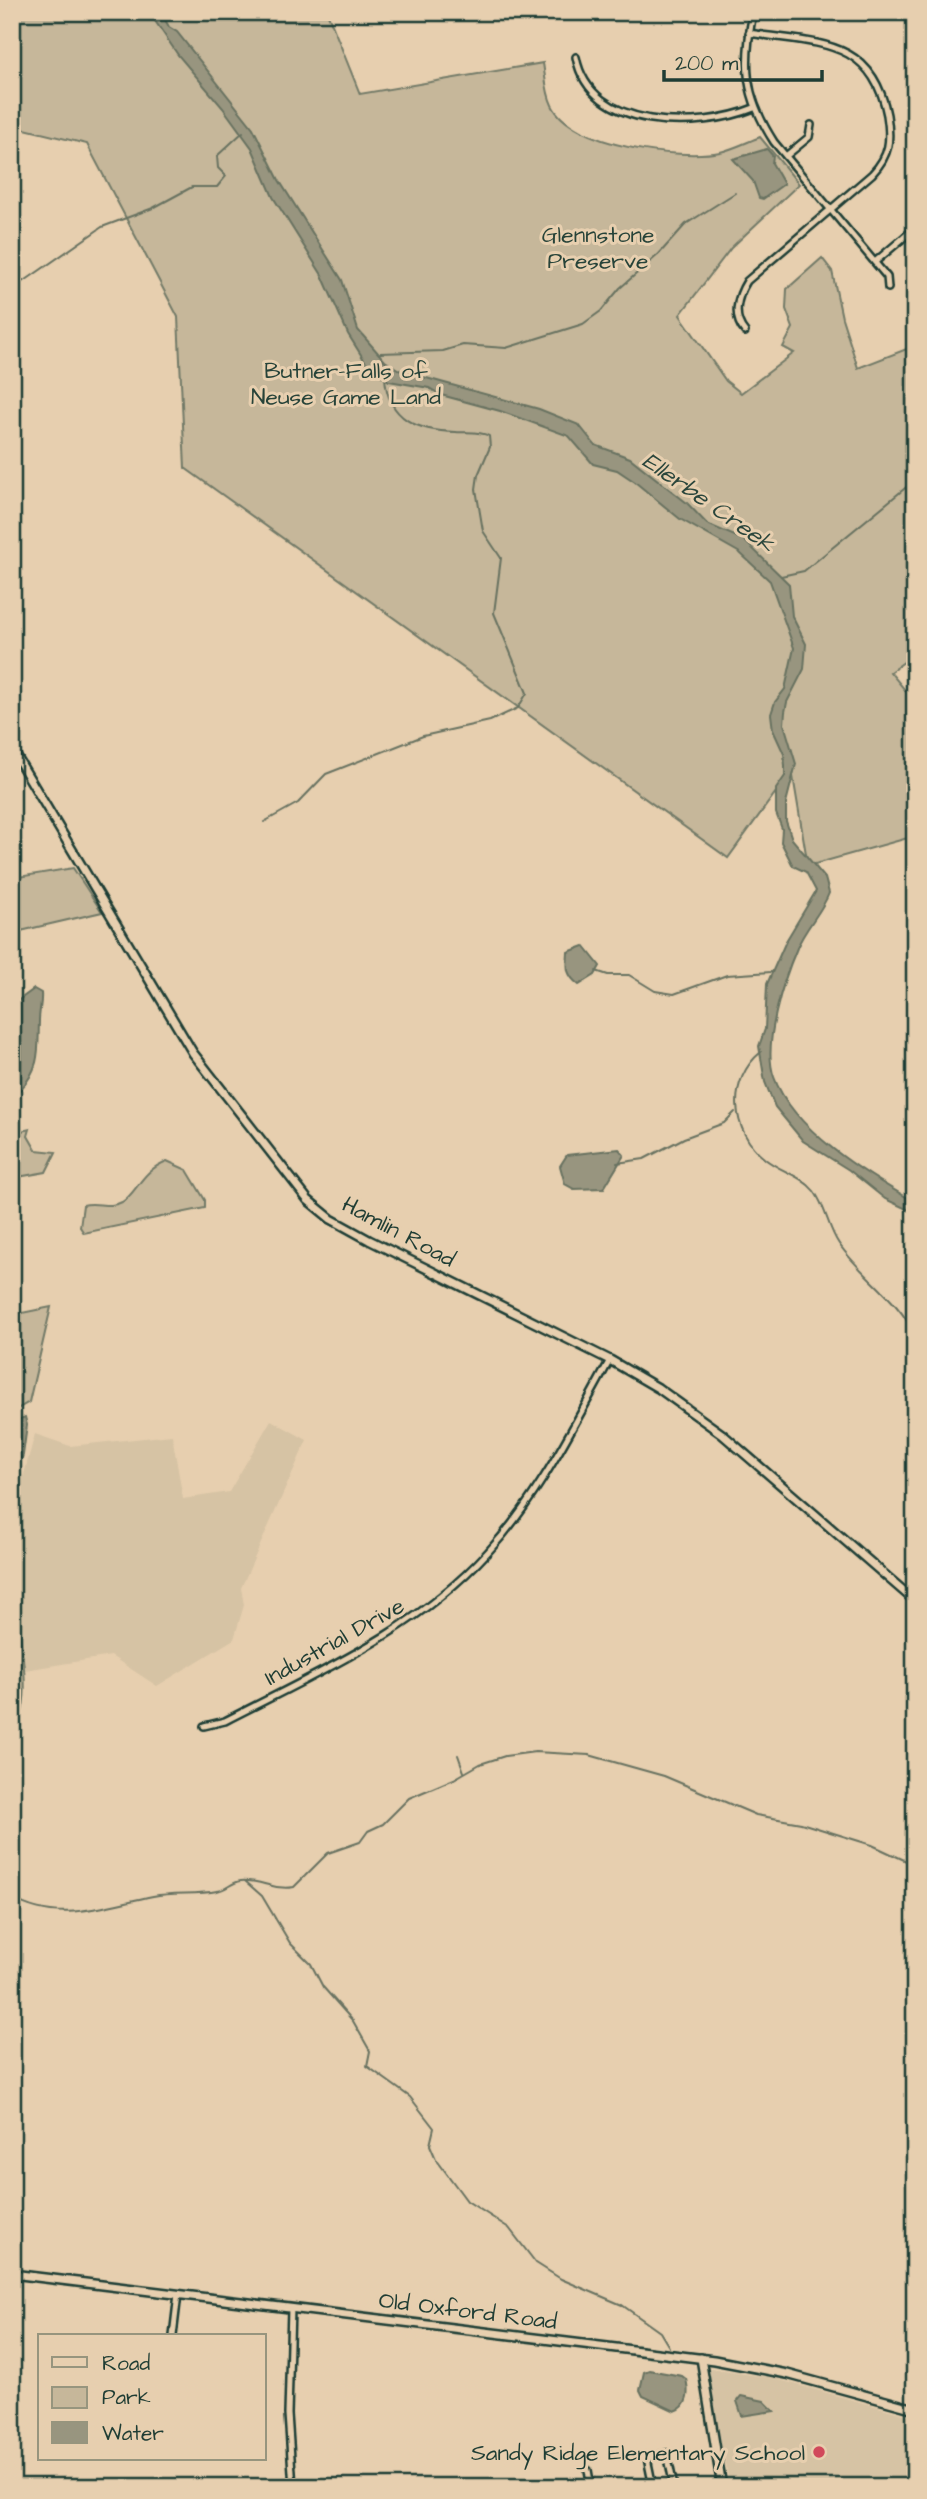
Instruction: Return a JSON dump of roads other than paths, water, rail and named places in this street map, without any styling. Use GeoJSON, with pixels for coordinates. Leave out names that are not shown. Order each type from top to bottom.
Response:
{"type":"FeatureCollection","features":[{"type":"Feature","properties":{"kind":"street"},"geometry":{"type":"LineString","coordinates":[[753,12],[747,75],[754,108],[786,156],[887,277],[888,288]]}},
{"type":"Feature","properties":{"kind":"street"},"geometry":{"type":"LineString","coordinates":[[911,12],[915,16]]}},
{"type":"Feature","properties":{"kind":"street"},"geometry":{"type":"LineString","coordinates":[[746,332],[737,315],[740,294],[747,281],[872,174],[887,156],[890,136],[882,89],[865,64],[844,51],[749,33]]}},
{"type":"Feature","properties":{"kind":"street"},"geometry":{"type":"LineString","coordinates":[[576,57],[582,77],[596,96],[618,109],[652,119],[697,123],[729,117],[754,108]]}},
{"type":"Feature","properties":{"kind":"street"},"geometry":{"type":"LineString","coordinates":[[786,156],[809,137],[811,125]]}},
{"type":"Feature","properties":{"kind":"street"},"geometry":{"type":"LineString","coordinates":[[875,262],[915,228]]}},
{"type":"Feature","properties":{"kind":"street","name":"Hamlin Road"},"geometry":{"type":"LineString","coordinates":[[12,749],[193,1053],[308,1200],[331,1219],[369,1240],[646,1380],[708,1423],[915,1601]]}},
{"type":"Feature","properties":{"kind":"street","name":"Industrial Drive"},"geometry":{"type":"LineString","coordinates":[[204,1726],[225,1721],[386,1637],[424,1610],[475,1565],[538,1486],[610,1360]]}},
{"type":"Feature","properties":{"kind":"street","name":"Old Oxford Road"},"geometry":{"type":"LineString","coordinates":[[12,2274],[701,2358],[787,2374],[915,2409]]}},
{"type":"Feature","properties":{"kind":"street"},"geometry":{"type":"LineString","coordinates":[[173,2334],[178,2294]]}},
{"type":"Feature","properties":{"kind":"street"},"geometry":{"type":"LineString","coordinates":[[291,2308],[288,2414],[293,2487]]}},
{"type":"Feature","properties":{"kind":"street"},"geometry":{"type":"LineString","coordinates":[[701,2358],[722,2487]]}},
{"type":"Feature","properties":{"kind":"street"},"geometry":{"type":"LineString","coordinates":[[653,2487],[647,2458],[667,2453],[674,2487]]}},
{"type":"Feature","properties":{"kind":"street"},"geometry":{"type":"LineString","coordinates":[[588,2470],[591,2487]]}},
{"type":"Feature","properties":{"kind":"water"},"geometry":{"type":"Polygon","coordinates":[[[149,12],[161,12],[169,27],[177,32],[253,128],[279,180],[342,280],[358,330],[385,361],[401,371],[539,409],[579,425],[595,445],[630,458],[687,503],[707,524],[744,540],[789,584],[792,616],[806,644],[804,669],[787,702],[785,712],[784,724],[796,764],[786,803],[786,821],[792,839],[825,878],[829,893],[800,941],[786,976],[776,1012],[771,1064],[774,1077],[784,1096],[814,1133],[854,1165],[915,1202],[915,1213],[885,1199],[849,1170],[803,1141],[775,1107],[765,1082],[759,1046],[765,1029],[767,984],[786,941],[816,891],[806,872],[793,866],[781,842],[782,829],[776,813],[776,789],[785,776],[785,766],[784,754],[773,730],[771,714],[775,702],[785,689],[794,648],[770,581],[740,553],[680,519],[617,470],[593,464],[569,436],[500,411],[441,395],[429,388],[389,381],[368,366],[348,334],[322,275],[273,197],[252,148],[223,108],[178,55],[149,12]]]}},
{"type":"Feature","properties":{"kind":"water"},"geometry":{"type":"Polygon","coordinates":[[[767,149],[773,156],[772,163],[784,184],[763,199],[759,198],[753,181],[733,159],[767,149]]]}},
{"type":"Feature","properties":{"kind":"water"},"geometry":{"type":"Polygon","coordinates":[[[584,946],[600,966],[595,975],[579,985],[568,970],[568,952],[584,946]]]}},
{"type":"Feature","properties":{"kind":"water"},"geometry":{"type":"Polygon","coordinates":[[[34,989],[41,993],[37,1058],[32,1074],[20,1090],[12,1082],[12,1005],[34,989]]]}},
{"type":"Feature","properties":{"kind":"water"},"geometry":{"type":"Polygon","coordinates":[[[619,1149],[624,1155],[604,1188],[574,1189],[565,1184],[560,1166],[567,1155],[619,1149]]]}},
{"type":"Feature","properties":{"kind":"water"},"geometry":{"type":"Polygon","coordinates":[[[25,1417],[27,1425],[23,1455],[22,1458],[12,1457],[12,1422],[25,1417]]]}},
{"type":"Feature","properties":{"kind":"water"},"geometry":{"type":"Polygon","coordinates":[[[649,2370],[686,2379],[687,2398],[680,2409],[675,2411],[643,2396],[640,2390],[644,2372],[649,2370]]]}},
{"type":"Feature","properties":{"kind":"water"},"geometry":{"type":"Polygon","coordinates":[[[741,2396],[764,2401],[774,2411],[742,2416],[737,2401],[741,2396]]]}},
{"type":"Feature","properties":{"kind":"waterway"},"geometry":{"type":"LineString","coordinates":[[12,286],[26,280],[102,227],[153,208],[192,187],[217,187],[226,176],[218,168],[217,156],[243,132]]}},
{"type":"Feature","properties":{"kind":"waterway"},"geometry":{"type":"LineString","coordinates":[[380,353],[443,351],[463,345],[506,348],[583,324],[601,311],[620,288],[659,254],[686,224],[735,193]]}},
{"type":"Feature","properties":{"kind":"waterway"},"geometry":{"type":"LineString","coordinates":[[264,822],[298,803],[326,774],[423,736],[490,721],[518,708],[527,693],[494,613],[501,558],[483,531],[476,489],[478,475],[490,447],[489,436],[429,429],[407,420],[392,404],[385,378]]}},
{"type":"Feature","properties":{"kind":"waterway"},"geometry":{"type":"LineString","coordinates":[[781,576],[804,571],[915,480]]}},
{"type":"Feature","properties":{"kind":"waterway"},"geometry":{"type":"LineString","coordinates":[[596,971],[608,975],[629,975],[655,991],[674,994],[727,975],[771,972]]}},
{"type":"Feature","properties":{"kind":"waterway"},"geometry":{"type":"LineString","coordinates":[[761,1052],[750,1063],[738,1091],[739,1120],[745,1134],[753,1148],[765,1159],[803,1181],[814,1191],[839,1244],[890,1299],[915,1335]]}},
{"type":"Feature","properties":{"kind":"waterway"},"geometry":{"type":"LineString","coordinates":[[617,1163],[644,1159],[684,1138],[724,1123],[735,1112]]}},
{"type":"Feature","properties":{"kind":"waterway"},"geometry":{"type":"LineString","coordinates":[[12,1898],[30,1906],[64,1912],[99,1908],[161,1895],[217,1891],[241,1881],[294,1887],[328,1853],[360,1842],[368,1831],[383,1824],[409,1798],[454,1779],[480,1764],[505,1756],[535,1752],[589,1755],[664,1776],[756,1815],[801,1823],[872,1845],[915,1865]]}},
{"type":"Feature","properties":{"kind":"waterway"},"geometry":{"type":"LineString","coordinates":[[458,1755],[464,1772]]}},
{"type":"Feature","properties":{"kind":"waterway"},"geometry":{"type":"LineString","coordinates":[[245,1881],[262,1896],[290,1943],[311,1964],[323,1987],[353,2021],[370,2051],[367,2066],[410,2097],[434,2128],[430,2145],[436,2159],[467,2201],[509,2228],[536,2263],[561,2279],[622,2305],[660,2332],[669,2347]]}},
{"type":"Feature","properties":{"kind":"place","name":"Sandy Ridge Elementary School"},"geometry":{"type":"Point","coordinates":[819,2452]}},
{"type":"Feature","properties":{"kind":"park label","name":"Glennstone Preserve"},"geometry":{"type":"Point","coordinates":[598,247]}},
{"type":"Feature","properties":{"kind":"park label","name":"Butner-Falls of Neuse Game Land"},"geometry":{"type":"Point","coordinates":[346,383]}},
{"type":"Feature","properties":{"kind":"water label","name":"Ellerbe Creek"},"geometry":{"type":"Point","coordinates":[709,502]}}]}
